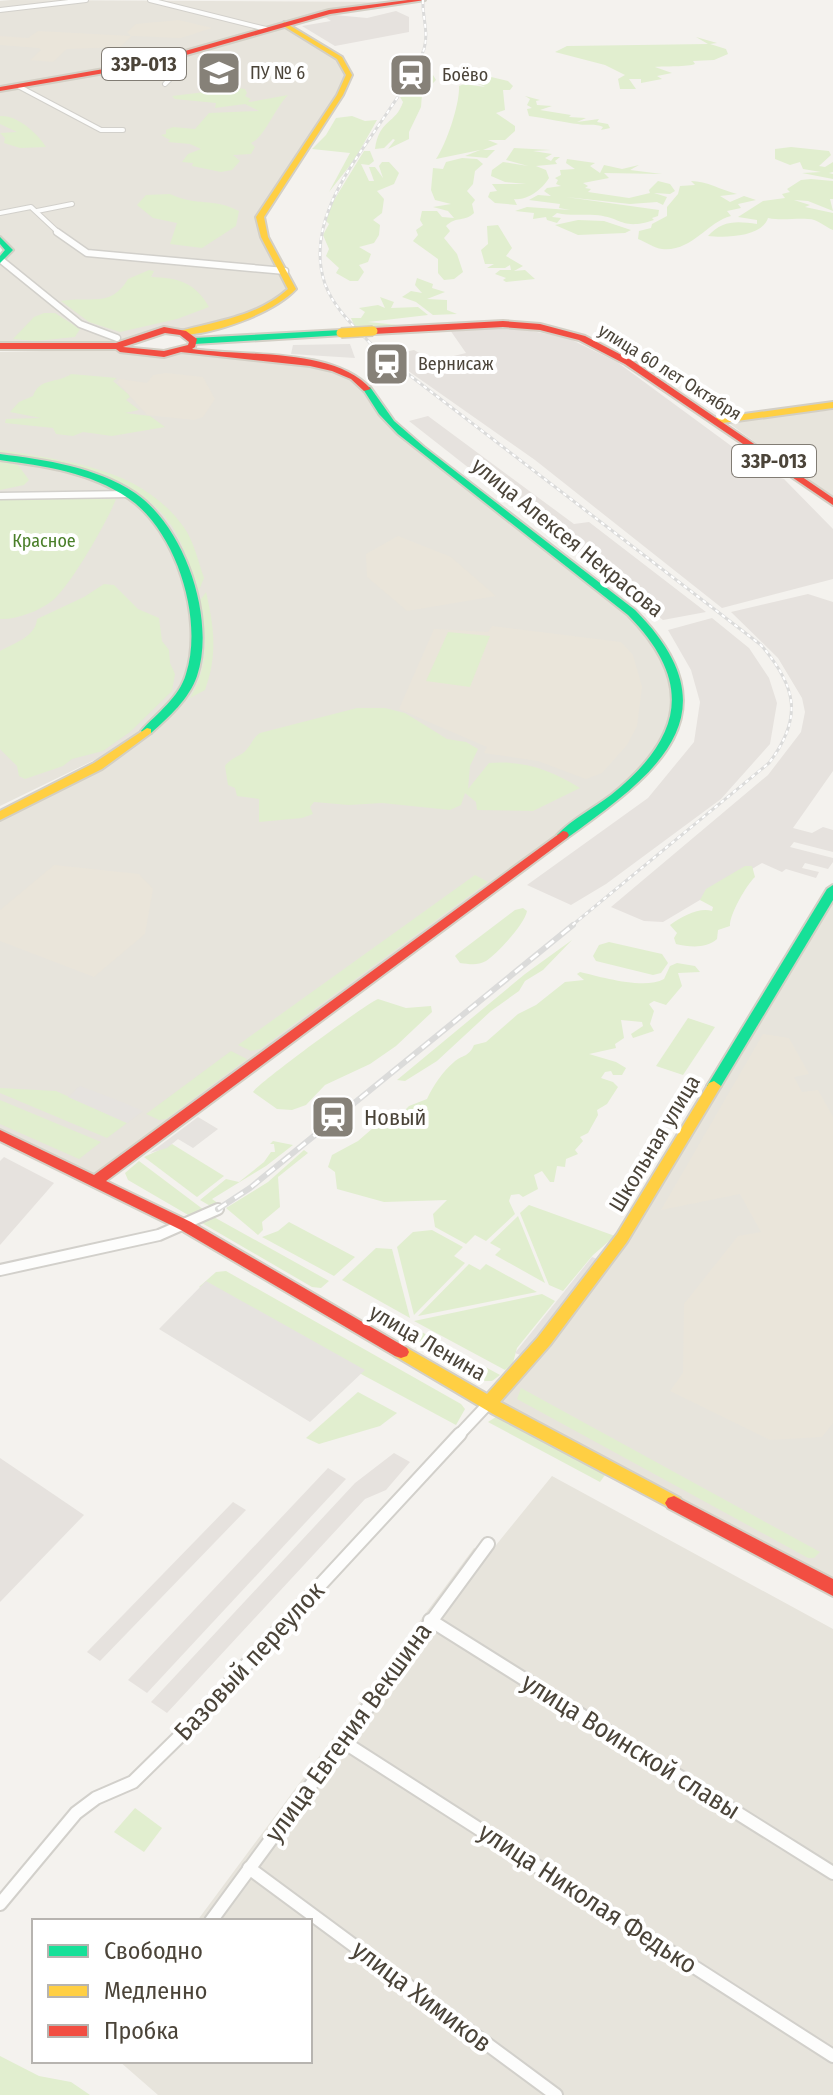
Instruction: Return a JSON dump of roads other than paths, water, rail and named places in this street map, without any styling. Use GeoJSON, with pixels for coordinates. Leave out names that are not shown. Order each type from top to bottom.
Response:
{"type":"FeatureCollection","features":[{"type":"Feature","properties":{"kind":"main road","name":"33Р-013"},"geometry":{"type":"LineString","coordinates":[[0,89],[151,63],[334,11],[422,0]]}},
{"type":"Feature","properties":{"kind":"main road"},"geometry":{"type":"LineString","coordinates":[[141,346],[154,331],[187,341],[281,301],[292,289],[285,271],[263,240],[260,217],[340,95],[349,75],[340,58],[284,24]]}},
{"type":"Feature","properties":{"kind":"main road"},"geometry":{"type":"LineString","coordinates":[[0,239],[9,250],[0,261]]}},
{"type":"Feature","properties":{"kind":"main road","name":"улица 60 лет Октября"},"geometry":{"type":"LineString","coordinates":[[187,341],[485,323],[540,327],[567,334],[615,354],[833,502]]}},
{"type":"Feature","properties":{"kind":"main road","name":"улица Алексея Некрасова"},"geometry":{"type":"LineString","coordinates":[[0,349],[128,349],[141,346],[164,354],[187,341],[212,357],[301,361],[355,376],[399,431],[618,601],[648,629],[670,660],[677,688],[678,713],[661,751],[621,792],[97,1180]]}},
{"type":"Feature","properties":{"kind":"main road"},"geometry":{"type":"LineString","coordinates":[[715,421],[833,405]]}},
{"type":"Feature","properties":{"kind":"main road"},"geometry":{"type":"LineString","coordinates":[[0,457],[85,474],[129,494],[154,514],[169,533],[180,563],[197,633],[196,658],[190,678],[182,694],[157,723],[95,770],[0,816]]}},
{"type":"Feature","properties":{"kind":"main road"},"geometry":{"type":"LineString","coordinates":[[0,806],[102,757],[157,723]]}},
{"type":"Feature","properties":{"kind":"main road","name":"Школьная улица"},"geometry":{"type":"LineString","coordinates":[[489,1403],[551,1332],[622,1238],[833,889]]}},
{"type":"Feature","properties":{"kind":"main road","name":"улица Ленина"},"geometry":{"type":"LineString","coordinates":[[0,1135],[186,1226],[489,1403],[833,1588]]}},
{"type":"Feature","properties":{"kind":"street"},"geometry":{"type":"LineString","coordinates":[[0,10],[86,0]]}},
{"type":"Feature","properties":{"kind":"street"},"geometry":{"type":"LineString","coordinates":[[150,0],[266,29]]}},
{"type":"Feature","properties":{"kind":"street"},"geometry":{"type":"LineString","coordinates":[[151,63],[173,76],[165,84]]}},
{"type":"Feature","properties":{"kind":"street"},"geometry":{"type":"LineString","coordinates":[[18,86],[101,130],[123,130]]}},
{"type":"Feature","properties":{"kind":"street"},"geometry":{"type":"LineString","coordinates":[[37,211],[72,204]]}},
{"type":"Feature","properties":{"kind":"street"},"geometry":{"type":"LineString","coordinates":[[0,213],[31,207],[48,222],[46,224],[87,253],[285,271]]}},
{"type":"Feature","properties":{"kind":"street"},"geometry":{"type":"LineString","coordinates":[[0,261],[80,324],[117,338]]}},
{"type":"Feature","properties":{"kind":"street"},"geometry":{"type":"LineString","coordinates":[[0,496],[129,494]]}},
{"type":"Feature","properties":{"kind":"street"},"geometry":{"type":"LineString","coordinates":[[0,1270],[143,1239],[186,1226],[218,1209]]}},
{"type":"Feature","properties":{"kind":"street","name":"Базовый переулок"},"geometry":{"type":"LineString","coordinates":[[0,1904],[76,1813],[96,1798],[133,1782],[186,1730],[489,1403]]}},
{"type":"Feature","properties":{"kind":"street","name":"улица Евгения Векшина"},"geometry":{"type":"LineString","coordinates":[[212,1919],[488,1544]]}},
{"type":"Feature","properties":{"kind":"street","name":"улица Воинской славы"},"geometry":{"type":"LineString","coordinates":[[430,1620],[833,1873]]}},
{"type":"Feature","properties":{"kind":"street","name":"улица Николая Федько"},"geometry":{"type":"LineString","coordinates":[[342,1741],[833,2056]]}},
{"type":"Feature","properties":{"kind":"street","name":"улица Химиков"},"geometry":{"type":"LineString","coordinates":[[249,1868],[556,2095]]}},
{"type":"Feature","properties":{"kind":"railway"},"geometry":{"type":"LineString","coordinates":[[423,0],[426,36],[421,57],[350,168],[328,213],[321,236],[320,260],[329,294],[348,320],[378,351],[761,645],[782,675],[791,703],[787,731],[769,763],[570,927]]}},
{"type":"Feature","properties":{"kind":"railway"},"geometry":{"type":"LineString","coordinates":[[218,1209],[250,1188],[573,925]]}},
{"type":"Feature","properties":{"kind":"place","name":"ПУ № 6"},"geometry":{"type":"Point","coordinates":[219,73]}},
{"type":"Feature","properties":{"kind":"place","name":"Боёво"},"geometry":{"type":"Point","coordinates":[411,75]}},
{"type":"Feature","properties":{"kind":"place","name":"Вернисаж"},"geometry":{"type":"Point","coordinates":[387,364]}},
{"type":"Feature","properties":{"kind":"place","name":"Новый"},"geometry":{"type":"Point","coordinates":[333,1117]}},
{"type":"Feature","properties":{"kind":"park label","name":"Красное"},"geometry":{"type":"Point","coordinates":[44,541]}}]}
